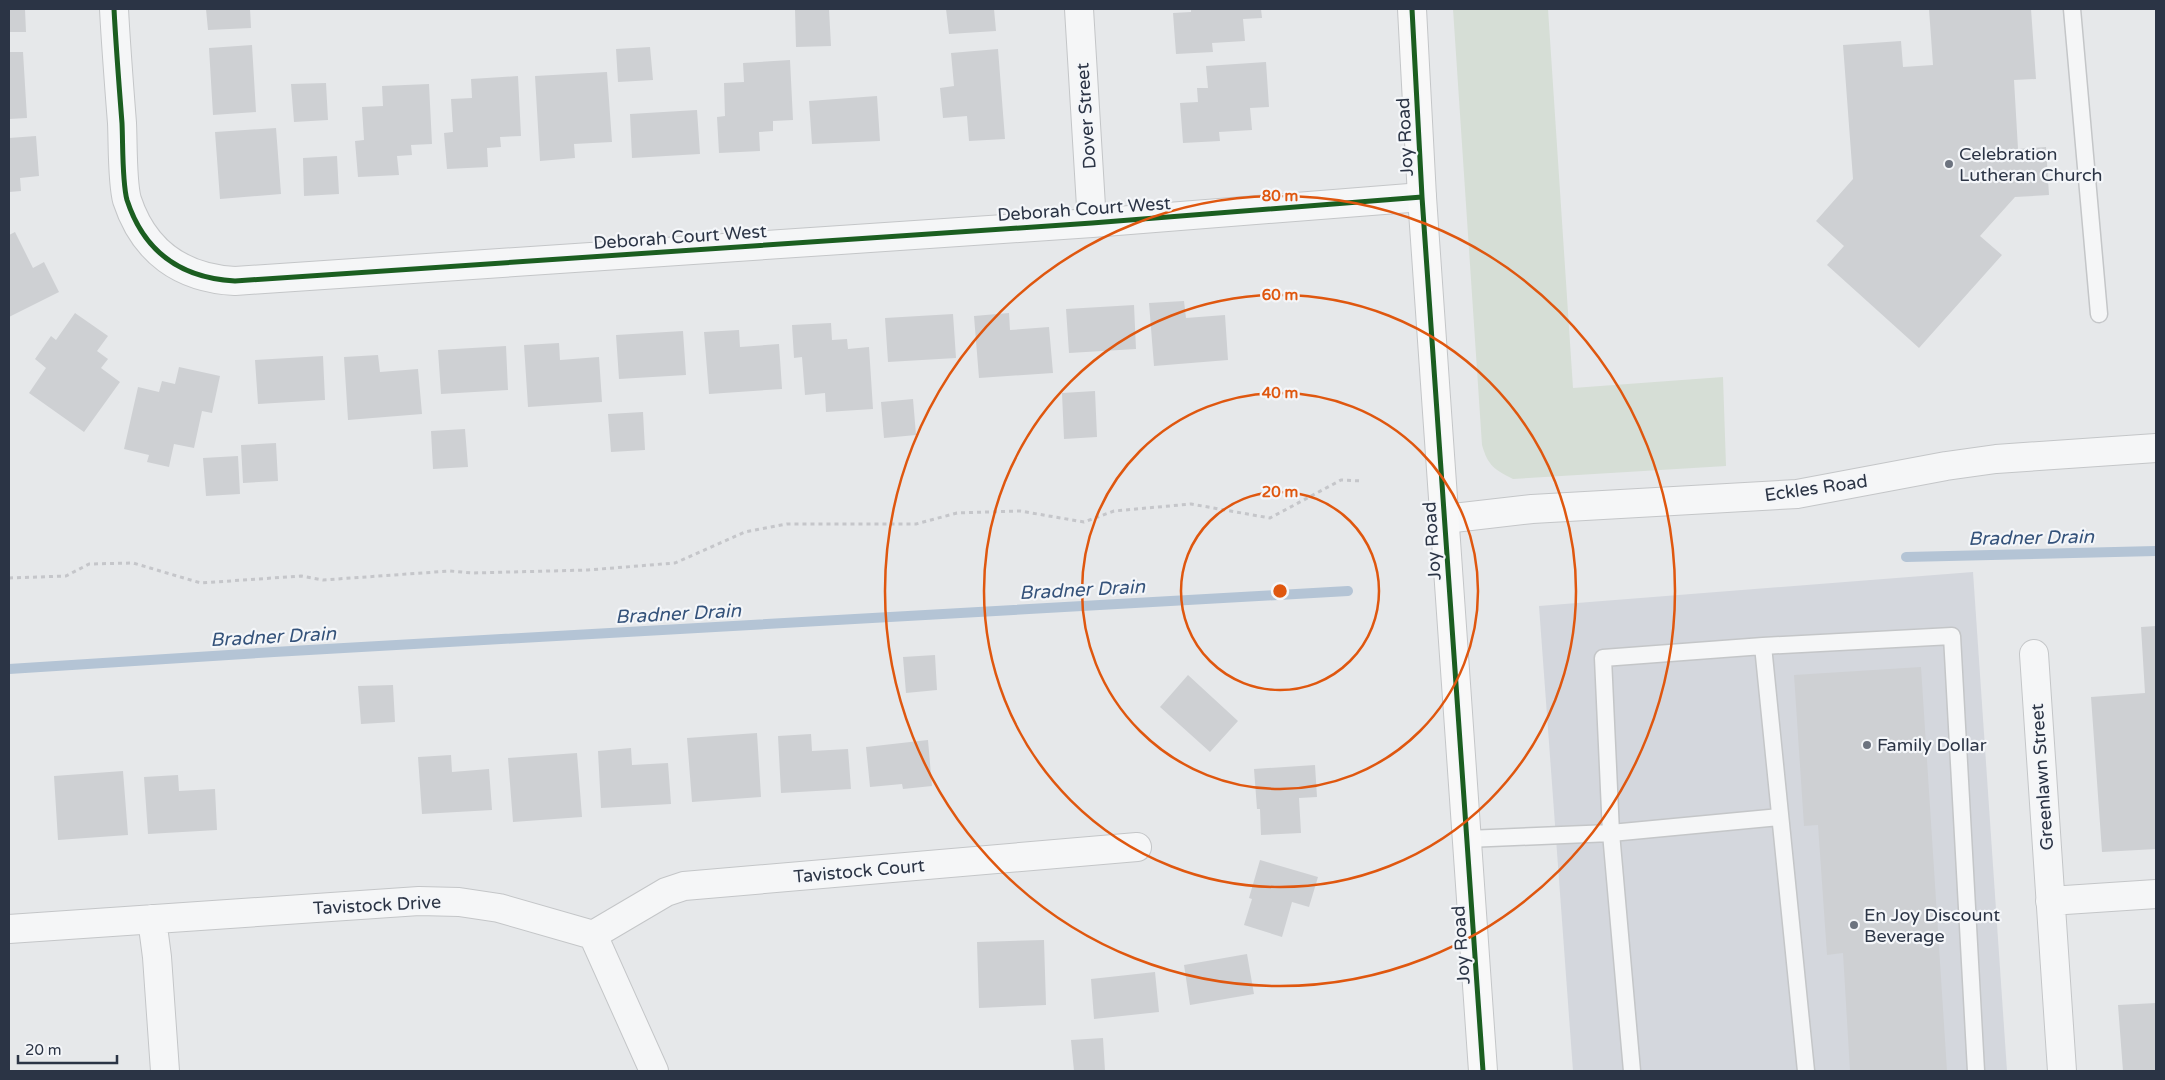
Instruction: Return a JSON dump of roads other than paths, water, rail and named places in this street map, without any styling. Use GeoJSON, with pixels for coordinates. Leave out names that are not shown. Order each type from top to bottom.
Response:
{"type":"FeatureCollection","features":[{"type":"Feature","properties":{"kind":"street","name":"Deborah Court West"},"geometry":{"type":"LineString","coordinates":[[114,9],[127,198],[139,228],[154,248],[174,264],[197,276],[216,280],[1092,223],[1422,197]]}},
{"type":"Feature","properties":{"kind":"street","name":"Dover Street"},"geometry":{"type":"LineString","coordinates":[[1079,9],[1092,223]]}},
{"type":"Feature","properties":{"kind":"street","name":"Joy Road"},"geometry":{"type":"LineString","coordinates":[[1412,9],[1422,197],[1483,1071]]}},
{"type":"Feature","properties":{"kind":"street","name":"Eckles Road"},"geometry":{"type":"LineString","coordinates":[[1445,519],[1532,508],[1797,494],[1987,460],[2156,448]]}},
{"type":"Feature","properties":{"kind":"street","name":"Greenlawn Street"},"geometry":{"type":"LineString","coordinates":[[2034,654],[2062,1071]]}},
{"type":"Feature","properties":{"kind":"street","name":"Tavistock Court"},"geometry":{"type":"LineString","coordinates":[[592,935],[666,892],[684,886],[1137,847]]}},
{"type":"Feature","properties":{"kind":"street"},"geometry":{"type":"LineString","coordinates":[[2050,901],[2156,894]]}},
{"type":"Feature","properties":{"kind":"street","name":"Tavistock Drive"},"geometry":{"type":"LineString","coordinates":[[9,929],[418,901],[459,902],[499,908],[592,935]]}},
{"type":"Feature","properties":{"kind":"street"},"geometry":{"type":"LineString","coordinates":[[152,919],[157,957],[165,1071]]}},
{"type":"Feature","properties":{"kind":"street"},"geometry":{"type":"LineString","coordinates":[[592,935],[654,1071]]}},
{"type":"Feature","properties":{"kind":"lane"},"geometry":{"type":"LineString","coordinates":[[2072,9],[2099,314]]}},
{"type":"Feature","properties":{"kind":"lane"},"geometry":{"type":"LineString","coordinates":[[1632,1071],[1611,833],[1603,658],[1763,646],[1952,636],[1976,1071]]}},
{"type":"Feature","properties":{"kind":"lane"},"geometry":{"type":"LineString","coordinates":[[1763,646],[1806,1071]]}},
{"type":"Feature","properties":{"kind":"lane"},"geometry":{"type":"LineString","coordinates":[[1467,839],[1611,833],[1780,817]]}},
{"type":"Feature","properties":{"kind":"waterway","name":"Bradner Drain"},"geometry":{"type":"LineString","coordinates":[[1906,557],[2156,551]]}},
{"type":"Feature","properties":{"kind":"waterway","name":"Bradner Drain"},"geometry":{"type":"LineString","coordinates":[[9,669],[274,652],[1348,591]]}},
{"type":"Feature","properties":{"kind":"place","name":"Celebration Lutheran Church"},"geometry":{"type":"Point","coordinates":[1949,164]}},
{"type":"Feature","properties":{"kind":"place","name":"Family Dollar"},"geometry":{"type":"Point","coordinates":[1867,745]}},
{"type":"Feature","properties":{"kind":"place","name":"En Joy Discount Beverage"},"geometry":{"type":"Point","coordinates":[1854,925]}}]}
